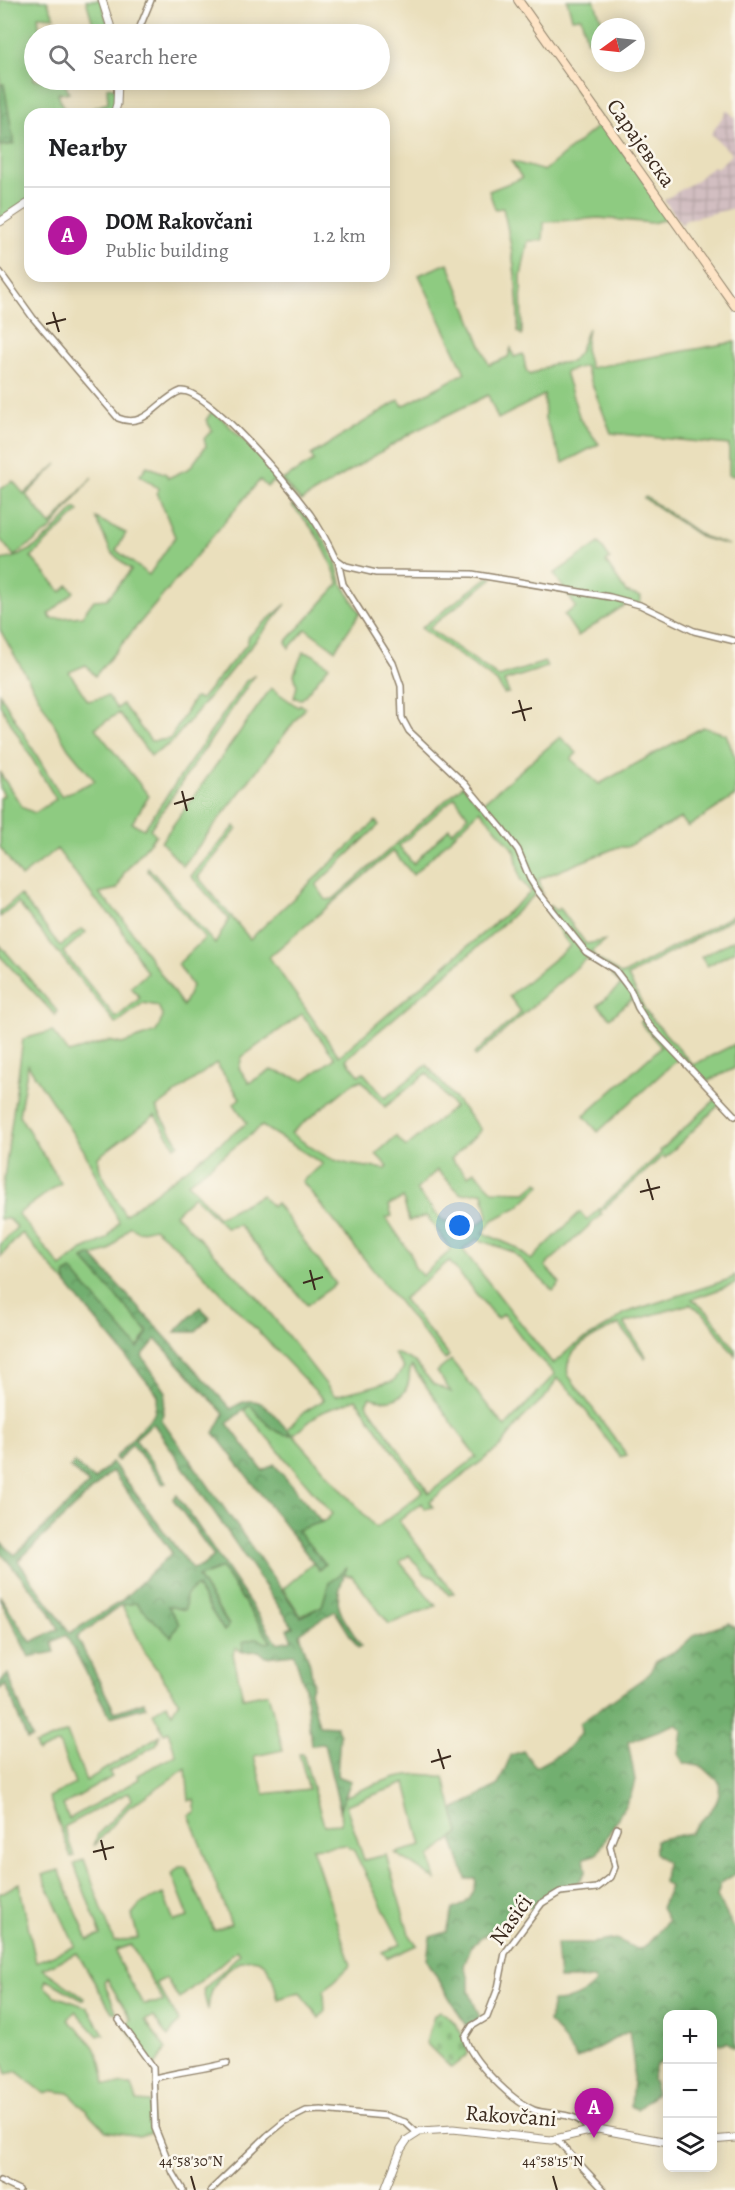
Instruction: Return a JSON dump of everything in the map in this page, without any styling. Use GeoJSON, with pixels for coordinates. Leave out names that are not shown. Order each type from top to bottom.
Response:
{"type":"FeatureCollection","features":[{"type":"Feature","properties":{"kind":"main road","name":"Сарајевска"},"geometry":{"type":"LineString","coordinates":[[518,0],[735,306]]}},
{"type":"Feature","properties":{"kind":"street"},"geometry":{"type":"LineString","coordinates":[[102,0],[110,24]]}},
{"type":"Feature","properties":{"kind":"street"},"geometry":{"type":"LineString","coordinates":[[141,24],[151,0]]}},
{"type":"Feature","properties":{"kind":"street"},"geometry":{"type":"LineString","coordinates":[[115,108],[117,90]]}},
{"type":"Feature","properties":{"kind":"street"},"geometry":{"type":"LineString","coordinates":[[0,222],[24,206]]}},
{"type":"Feature","properties":{"kind":"street"},"geometry":{"type":"LineString","coordinates":[[0,272],[33,318],[115,415],[123,420],[137,421],[146,418],[177,392],[188,391],[197,395],[245,438],[309,513],[338,561],[343,584],[393,663],[401,686],[402,718],[409,731],[465,784],[515,845],[533,884],[576,941],[592,957],[615,970],[631,991],[648,1024],[735,1116]]}},
{"type":"Feature","properties":{"kind":"street"},"geometry":{"type":"LineString","coordinates":[[338,561],[376,573],[472,574],[610,597],[640,605],[694,631],[735,641]]}},
{"type":"Feature","properties":{"kind":"street","name":"Nasići"},"geometry":{"type":"LineString","coordinates":[[588,2131],[580,2120],[531,2108],[500,2085],[470,2051],[466,2033],[487,2017],[498,1988],[505,1953],[542,1903],[560,1892],[597,1888],[611,1877],[615,1867],[610,1846],[617,1828]]}},
{"type":"Feature","properties":{"kind":"street"},"geometry":{"type":"LineString","coordinates":[[119,2020],[150,2062],[155,2078],[155,2128],[173,2173],[183,2190]]}},
{"type":"Feature","properties":{"kind":"street"},"geometry":{"type":"LineString","coordinates":[[155,2078],[183,2070],[196,2071],[227,2064]]}},
{"type":"Feature","properties":{"kind":"street"},"geometry":{"type":"LineString","coordinates":[[211,2190],[267,2136],[284,2122],[306,2111],[386,2116],[405,2122],[417,2133],[401,2149],[385,2190]]}},
{"type":"Feature","properties":{"kind":"street","name":"Rakovčani"},"geometry":{"type":"LineString","coordinates":[[417,2133],[453,2129],[557,2140],[588,2131],[604,2130],[663,2141]]}},
{"type":"Feature","properties":{"kind":"street"},"geometry":{"type":"LineString","coordinates":[[717,2140],[735,2139]]}},
{"type":"Feature","properties":{"kind":"street"},"geometry":{"type":"LineString","coordinates":[[557,2140],[604,2190]]}},
{"type":"Feature","properties":{"kind":"street"},"geometry":{"type":"LineString","coordinates":[[0,2181],[20,2190]]}},
{"type":"Feature","properties":{"kind":"shaded area"},"geometry":{"type":"Polygon","coordinates":[[[727,110],[735,118],[735,208],[689,219],[683,222],[683,227],[664,200],[697,180],[713,166],[716,169],[732,154],[711,134],[727,110]]]}},
{"type":"Feature","properties":{"kind":"green space"},"geometry":{"type":"Polygon","coordinates":[[[0,0],[47,0],[54,17],[38,16],[39,24],[24,24],[24,90],[68,90],[69,93],[58,93],[63,108],[24,108],[24,204],[0,219],[0,146],[14,144],[3,84],[0,85],[0,0]]]}},
{"type":"Feature","properties":{"kind":"green space"},"geometry":{"type":"Polygon","coordinates":[[[86,0],[101,0],[108,24],[93,24],[86,0]]]}},
{"type":"Feature","properties":{"kind":"green space"},"geometry":{"type":"Polygon","coordinates":[[[567,0],[594,0],[601,18],[591,18],[591,40],[587,41],[581,17],[572,18],[567,0]]]}},
{"type":"Feature","properties":{"kind":"green space"},"geometry":{"type":"Polygon","coordinates":[[[4,84],[14,144],[0,146],[0,85],[4,84]]]}},
{"type":"Feature","properties":{"kind":"green space"},"geometry":{"type":"Polygon","coordinates":[[[576,85],[670,218],[652,223],[599,218],[544,222],[543,240],[528,241],[521,276],[522,335],[518,332],[515,270],[503,208],[495,209],[489,191],[522,178],[511,161],[544,171],[599,125],[574,87],[576,85]]]}},
{"type":"Feature","properties":{"kind":"green space"},"geometry":{"type":"Polygon","coordinates":[[[107,90],[117,90],[114,108],[93,108],[108,103],[107,90]]]}},
{"type":"Feature","properties":{"kind":"green space"},"geometry":{"type":"Polygon","coordinates":[[[448,263],[489,365],[508,357],[511,348],[514,357],[523,354],[526,370],[530,375],[552,364],[571,362],[579,352],[588,328],[585,349],[590,368],[735,342],[735,476],[729,475],[729,445],[611,433],[585,366],[565,372],[580,419],[599,444],[563,463],[545,419],[544,395],[498,419],[488,395],[413,432],[301,501],[282,480],[314,461],[311,455],[399,400],[403,406],[465,373],[419,275],[448,263]]]}},
{"type":"Feature","properties":{"kind":"green space"},"geometry":{"type":"Polygon","coordinates":[[[213,410],[258,454],[312,519],[335,559],[341,582],[360,613],[335,650],[306,629],[289,648],[286,642],[339,584],[320,542],[292,506],[294,503],[273,481],[267,487],[260,480],[95,676],[86,665],[69,672],[88,701],[108,696],[117,709],[122,704],[151,741],[170,739],[194,698],[201,699],[247,644],[249,636],[286,604],[171,743],[151,756],[119,713],[95,728],[149,796],[132,823],[144,829],[246,681],[255,675],[150,829],[156,835],[124,873],[117,889],[99,893],[123,919],[183,1006],[192,986],[178,964],[205,938],[147,870],[148,867],[215,944],[229,919],[191,876],[235,826],[237,829],[198,877],[250,939],[376,821],[379,825],[316,885],[326,900],[333,899],[463,785],[480,805],[560,737],[577,753],[571,759],[599,784],[703,727],[726,734],[735,757],[735,796],[688,827],[681,818],[627,847],[618,847],[539,879],[542,894],[539,891],[472,952],[346,1059],[359,1075],[363,1072],[385,1098],[427,1065],[481,1130],[451,1159],[468,1176],[474,1171],[493,1191],[526,1192],[538,1182],[541,1185],[518,1207],[493,1220],[483,1233],[515,1247],[531,1260],[580,1212],[587,1220],[717,1098],[722,1102],[665,1158],[663,1156],[600,1212],[602,1214],[545,1266],[560,1283],[553,1291],[513,1252],[477,1239],[463,1250],[553,1364],[573,1346],[608,1326],[625,1313],[730,1279],[735,1275],[735,1284],[692,1299],[709,1313],[735,1349],[735,1356],[705,1315],[690,1304],[624,1323],[646,1356],[645,1358],[619,1324],[593,1337],[576,1349],[568,1365],[568,1375],[627,1455],[620,1457],[571,1391],[557,1378],[548,1394],[521,1420],[500,1447],[429,1502],[433,1507],[425,1509],[421,1503],[399,1521],[454,1593],[449,1595],[434,1577],[424,1574],[409,1555],[400,1562],[436,1606],[389,1624],[352,1576],[344,1575],[346,1569],[329,1583],[322,1606],[301,1616],[283,1589],[313,1563],[319,1570],[324,1564],[296,1530],[326,1520],[332,1514],[244,1410],[250,1405],[261,1417],[292,1434],[287,1429],[304,1412],[324,1400],[178,1248],[154,1228],[138,1232],[130,1226],[109,1251],[83,1259],[149,1332],[137,1349],[71,1270],[66,1273],[67,1285],[22,1233],[0,1257],[0,1245],[17,1227],[9,1219],[0,1219],[0,1208],[23,1039],[52,1031],[69,1053],[109,1041],[122,1044],[156,1032],[163,1017],[158,1006],[143,1003],[116,1024],[18,903],[0,917],[0,912],[20,895],[60,946],[82,929],[86,932],[63,952],[116,1018],[140,998],[131,987],[147,973],[117,922],[94,898],[57,849],[21,877],[0,847],[0,798],[4,795],[0,788],[0,773],[23,808],[35,813],[56,799],[0,705],[0,694],[61,796],[95,781],[68,748],[0,630],[0,560],[12,558],[32,549],[42,542],[75,508],[79,511],[31,557],[61,592],[68,585],[74,592],[49,614],[51,619],[82,616],[94,600],[107,599],[131,570],[111,552],[96,518],[126,533],[116,550],[149,575],[175,537],[157,492],[159,489],[140,475],[147,466],[166,474],[168,478],[190,468],[206,446],[204,439],[212,430],[206,420],[213,410]],[[455,797],[399,846],[413,864],[449,828],[452,832],[468,816],[455,797]],[[480,810],[413,875],[393,851],[269,957],[339,1056],[531,892],[520,879],[515,851],[480,810]],[[302,1014],[242,1057],[239,1068],[249,1083],[271,1070],[304,1080],[335,1058],[302,1014]],[[216,1063],[156,1108],[179,1144],[175,1147],[155,1115],[98,1157],[100,1170],[125,1215],[247,1123],[234,1104],[240,1098],[216,1063]],[[28,1065],[19,1115],[61,1183],[18,1214],[61,1267],[81,1251],[107,1239],[119,1222],[83,1149],[28,1065]],[[427,1073],[385,1107],[361,1080],[352,1084],[291,1133],[315,1150],[335,1160],[386,1169],[388,1167],[376,1154],[396,1136],[406,1147],[454,1107],[427,1073]],[[262,1126],[188,1183],[218,1217],[262,1195],[272,1207],[276,1203],[336,1284],[307,1305],[239,1225],[226,1228],[194,1196],[175,1214],[260,1300],[335,1396],[393,1381],[404,1368],[394,1354],[396,1353],[415,1362],[433,1384],[451,1392],[437,1372],[451,1360],[505,1427],[555,1374],[531,1350],[504,1314],[497,1319],[449,1261],[403,1299],[449,1356],[445,1360],[302,1181],[323,1164],[262,1126]],[[437,1170],[416,1190],[442,1220],[472,1228],[488,1217],[483,1192],[461,1194],[437,1170]],[[403,1198],[389,1205],[392,1216],[386,1218],[411,1254],[414,1266],[422,1276],[451,1250],[427,1216],[409,1221],[403,1198]],[[412,1366],[407,1387],[399,1397],[382,1400],[370,1397],[366,1403],[429,1493],[476,1457],[412,1366]],[[356,1399],[320,1413],[293,1435],[376,1528],[423,1492],[356,1399]]]}},
{"type":"Feature","properties":{"kind":"green space"},"geometry":{"type":"Polygon","coordinates":[[[57,464],[26,495],[51,525],[92,477],[51,529],[14,556],[0,539],[0,489],[13,481],[24,494],[57,464]]]}},
{"type":"Feature","properties":{"kind":"green space"},"geometry":{"type":"Polygon","coordinates":[[[646,497],[704,537],[729,545],[703,538],[644,498],[646,497]]]}},
{"type":"Feature","properties":{"kind":"green space"},"geometry":{"type":"Polygon","coordinates":[[[599,543],[610,559],[606,562],[626,592],[641,597],[640,606],[628,603],[578,636],[564,615],[576,607],[554,574],[599,543]]]}},
{"type":"Feature","properties":{"kind":"green space"},"geometry":{"type":"Polygon","coordinates":[[[488,577],[493,578],[429,628],[499,677],[545,662],[547,667],[504,681],[509,693],[504,694],[497,682],[421,628],[488,577]]]}},
{"type":"Feature","properties":{"kind":"green space"},"geometry":{"type":"Polygon","coordinates":[[[303,652],[312,654],[329,666],[302,699],[294,698],[297,686],[294,674],[303,652]]]}},
{"type":"Feature","properties":{"kind":"green space"},"geometry":{"type":"Polygon","coordinates":[[[271,688],[298,707],[300,704],[305,708],[183,866],[161,842],[271,688]]]}},
{"type":"Feature","properties":{"kind":"green space"},"geometry":{"type":"Polygon","coordinates":[[[549,905],[556,911],[560,908],[586,944],[606,940],[592,951],[596,958],[622,975],[735,914],[735,917],[628,976],[646,1012],[693,1065],[735,1044],[735,1068],[706,1082],[681,1056],[598,1132],[584,1116],[661,1047],[640,1022],[644,1019],[632,999],[610,1018],[598,1005],[621,985],[605,967],[586,959],[476,1056],[474,1054],[521,1012],[509,996],[570,946],[550,918],[549,905]]]}},
{"type":"Feature","properties":{"kind":"green space"},"geometry":{"type":"Polygon","coordinates":[[[735,939],[735,951],[707,966],[701,957],[735,939]]]}},
{"type":"Feature","properties":{"kind":"green space"},"geometry":{"type":"Polygon","coordinates":[[[0,945],[57,1011],[55,1015],[0,956],[0,945]]]}},
{"type":"Feature","properties":{"kind":"green space"},"geometry":{"type":"Polygon","coordinates":[[[91,1255],[231,1409],[241,1403],[258,1402],[271,1411],[292,1435],[273,1429],[250,1405],[227,1423],[263,1471],[274,1464],[322,1522],[297,1530],[325,1564],[319,1570],[214,1433],[224,1414],[156,1339],[142,1356],[166,1392],[162,1420],[301,1617],[322,1606],[329,1583],[347,1567],[339,1592],[339,1608],[361,1646],[358,1648],[335,1611],[311,1624],[300,1634],[310,1665],[313,1683],[310,1691],[319,1725],[336,1726],[340,1735],[337,1776],[351,1781],[340,1809],[324,1744],[311,1745],[305,1688],[294,1654],[266,1657],[259,1651],[242,1652],[243,1642],[257,1638],[266,1643],[271,1642],[222,1568],[198,1577],[229,1626],[224,1631],[196,1586],[186,1595],[185,1610],[168,1606],[179,1624],[171,1637],[136,1603],[122,1605],[77,1637],[115,1712],[144,1702],[146,1707],[110,1717],[66,1635],[52,1642],[55,1652],[29,1657],[0,1599],[0,1596],[31,1642],[59,1629],[48,1609],[0,1552],[0,1541],[15,1555],[89,1484],[70,1467],[74,1462],[94,1480],[112,1462],[192,1569],[202,1566],[214,1556],[173,1499],[177,1495],[277,1643],[292,1640],[287,1629],[293,1627],[153,1423],[135,1439],[166,1482],[163,1484],[132,1444],[118,1461],[115,1458],[154,1414],[158,1395],[67,1285],[65,1276],[71,1270],[138,1348],[148,1332],[83,1259],[91,1255]],[[112,1471],[18,1561],[70,1633],[120,1602],[172,1553],[112,1471]]]}},
{"type":"Feature","properties":{"kind":"green space"},"geometry":{"type":"Polygon","coordinates":[[[200,1307],[210,1317],[195,1332],[175,1332],[200,1307]]]}},
{"type":"Feature","properties":{"kind":"green space"},"geometry":{"type":"Polygon","coordinates":[[[221,1568],[272,1643],[243,1642],[242,1652],[236,1648],[233,1654],[243,1698],[268,1693],[283,1750],[254,1756],[264,1794],[309,1789],[299,1754],[303,1754],[324,1825],[341,1824],[340,1809],[344,1797],[404,1775],[444,1777],[459,1833],[430,1857],[436,1880],[395,1853],[422,1846],[406,1783],[346,1805],[364,1860],[386,1855],[409,1934],[417,1945],[388,1958],[382,1952],[401,1944],[354,1851],[346,1845],[312,1848],[351,1965],[324,1991],[325,2011],[319,2018],[300,1992],[278,1999],[267,1967],[254,1959],[235,1965],[219,1979],[211,1993],[208,2011],[203,1990],[240,1954],[237,1950],[179,1999],[166,1978],[156,1983],[179,2021],[168,2037],[153,2017],[145,2020],[166,2049],[155,2066],[126,2028],[131,2019],[107,1979],[104,1982],[117,2013],[112,2012],[77,1953],[43,1969],[84,1998],[82,2000],[46,1979],[44,1986],[55,1996],[87,2007],[104,2034],[98,2036],[75,2011],[68,2020],[94,2048],[101,2063],[105,2084],[132,2085],[137,2101],[150,2102],[152,2132],[139,2136],[106,2131],[69,2093],[54,2091],[45,2094],[16,2071],[7,2074],[0,2056],[0,1894],[19,1883],[36,1962],[75,1946],[42,1875],[59,1870],[88,1940],[101,1935],[74,1864],[84,1859],[114,1942],[138,1938],[132,1915],[142,1903],[163,1894],[174,1921],[189,1917],[172,1874],[179,1867],[186,1867],[214,1930],[231,1924],[189,1815],[196,1812],[194,1799],[189,1801],[186,1768],[128,1808],[94,1846],[98,1834],[132,1799],[129,1792],[64,1827],[74,1856],[71,1857],[49,1797],[75,1784],[59,1743],[38,1752],[35,1745],[67,1732],[86,1781],[160,1735],[156,1745],[109,1772],[112,1777],[63,1805],[69,1819],[139,1779],[137,1775],[176,1755],[168,1731],[164,1733],[153,1713],[166,1704],[172,1713],[179,1701],[146,1654],[122,1605],[136,1603],[142,1609],[165,1605],[178,1600],[196,1586],[224,1631],[229,1625],[198,1577],[221,1568]],[[131,1945],[116,1950],[119,1962],[143,2004],[163,2001],[131,1945]]]}},
{"type":"Feature","properties":{"kind":"green space"},"geometry":{"type":"Polygon","coordinates":[[[729,1623],[735,1628],[735,1874],[721,1883],[717,1896],[735,1930],[735,2048],[727,2042],[717,2042],[717,2010],[663,2010],[663,2061],[656,2065],[652,2079],[657,2093],[637,2109],[631,2106],[634,2068],[629,2031],[577,2059],[549,2022],[553,2001],[576,1997],[595,1983],[593,1979],[559,1979],[556,1943],[593,1943],[616,1939],[637,1949],[644,1948],[668,1921],[661,1908],[670,1887],[664,1882],[666,1862],[655,1853],[655,1840],[691,1833],[715,1804],[719,1791],[719,1782],[703,1767],[684,1763],[679,1755],[682,1730],[676,1724],[628,1742],[635,1780],[631,1795],[597,1854],[584,1858],[586,1871],[577,1885],[552,1892],[534,1911],[524,1903],[512,1910],[508,1922],[499,1923],[471,1947],[464,1966],[469,1979],[469,1991],[480,2018],[466,2026],[427,1960],[430,1937],[447,1932],[453,1909],[467,1902],[475,1885],[476,1879],[466,1879],[452,1839],[459,1833],[453,1810],[498,1785],[511,1755],[523,1751],[536,1767],[565,1751],[581,1733],[580,1723],[648,1675],[656,1661],[679,1649],[694,1635],[729,1623]]]}},
{"type":"Feature","properties":{"kind":"green space"},"geometry":{"type":"Polygon","coordinates":[[[8,1674],[32,1738],[27,1740],[6,1684],[0,1689],[0,1682],[8,1674]]]}},
{"type":"Feature","properties":{"kind":"green space"},"geometry":{"type":"Polygon","coordinates":[[[440,2011],[446,2014],[459,2029],[468,2054],[451,2068],[426,2043],[434,2015],[440,2011]]]}},
{"type":"Feature","properties":{"kind":"place","name":"DOM Rakovčani"},"geometry":{"type":"Point","coordinates":[594,2138]}}]}
